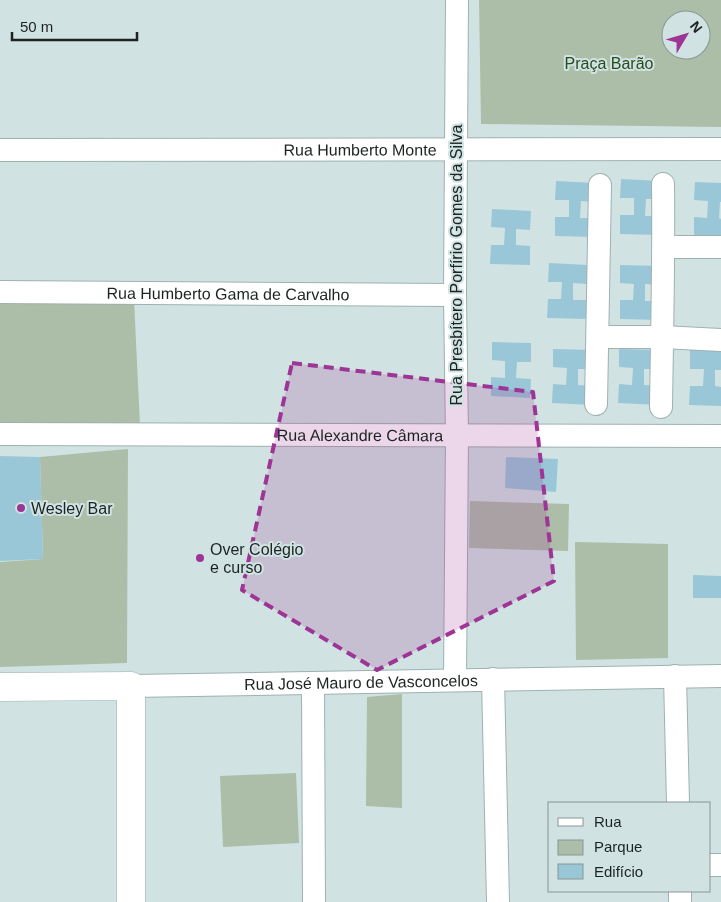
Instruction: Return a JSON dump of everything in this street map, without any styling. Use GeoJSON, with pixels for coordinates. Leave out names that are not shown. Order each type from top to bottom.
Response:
{"type":"FeatureCollection","features":[{"type":"Feature","properties":{"kind":"main road","name":"Rua José Mauro de Vasconcelos"},"geometry":{"type":"LineString","coordinates":[[0,686],[131,686]]}},
{"type":"Feature","properties":{"kind":"main road"},"geometry":{"type":"LineString","coordinates":[[131,686],[131,902]]}},
{"type":"Feature","properties":{"kind":"street","name":"Rua Presbítero Porfírio Gomes da Silva"},"geometry":{"type":"LineString","coordinates":[[455,680],[457,0]]}},
{"type":"Feature","properties":{"kind":"street","name":"Rua Humberto Monte"},"geometry":{"type":"LineString","coordinates":[[0,150],[721,149]]}},
{"type":"Feature","properties":{"kind":"street"},"geometry":{"type":"LineString","coordinates":[[661,407],[664,247],[663,184]]}},
{"type":"Feature","properties":{"kind":"street"},"geometry":{"type":"LineString","coordinates":[[596,404],[600,185]]}},
{"type":"Feature","properties":{"kind":"street"},"geometry":{"type":"LineString","coordinates":[[664,247],[721,247]]}},
{"type":"Feature","properties":{"kind":"street","name":"Rua Humberto Gama de Carvalho"},"geometry":{"type":"LineString","coordinates":[[0,292],[455,295]]}},
{"type":"Feature","properties":{"kind":"street"},"geometry":{"type":"LineString","coordinates":[[598,337],[662,337],[721,340]]}},
{"type":"Feature","properties":{"kind":"street","name":"Rua Alexandre Câmara"},"geometry":{"type":"LineString","coordinates":[[0,434],[721,436]]}},
{"type":"Feature","properties":{"kind":"street"},"geometry":{"type":"LineString","coordinates":[[675,676],[678,802]]}},
{"type":"Feature","properties":{"kind":"street","name":"Rua José Mauro de Vasconcelos"},"geometry":{"type":"LineString","coordinates":[[131,686],[721,676]]}},
{"type":"Feature","properties":{"kind":"street"},"geometry":{"type":"LineString","coordinates":[[493,680],[498,902]]}},
{"type":"Feature","properties":{"kind":"street"},"geometry":{"type":"LineString","coordinates":[[313,683],[314,902]]}},
{"type":"Feature","properties":{"kind":"highlighted area"},"geometry":{"type":"Polygon","coordinates":[[[292,363],[533,392],[554,581],[377,670],[242,590],[292,363]]]}},
{"type":"Feature","properties":{"kind":"green space","name":"Praça Barão"},"geometry":{"type":"Polygon","coordinates":[[[479,0],[721,0],[721,127],[481,124],[479,0]]]}},
{"type":"Feature","properties":{"kind":"green space"},"geometry":{"type":"Polygon","coordinates":[[[134,299],[140,426],[0,425],[0,300],[134,299]]]}},
{"type":"Feature","properties":{"kind":"green space"},"geometry":{"type":"Polygon","coordinates":[[[128,449],[127,663],[0,667],[0,562],[43,559],[40,457],[128,449]]]}},
{"type":"Feature","properties":{"kind":"green space"},"geometry":{"type":"Polygon","coordinates":[[[470,501],[569,504],[568,551],[469,548],[470,501]]]}},
{"type":"Feature","properties":{"kind":"green space"},"geometry":{"type":"Polygon","coordinates":[[[575,542],[668,544],[668,658],[576,660],[575,542]]]}},
{"type":"Feature","properties":{"kind":"green space"},"geometry":{"type":"Polygon","coordinates":[[[402,694],[402,808],[366,806],[367,697],[402,694]]]}},
{"type":"Feature","properties":{"kind":"green space"},"geometry":{"type":"Polygon","coordinates":[[[296,773],[299,843],[223,847],[220,776],[296,773]]]}},
{"type":"Feature","properties":{"kind":"building"},"geometry":{"type":"Polygon","coordinates":[[[621,179],[660,181],[660,199],[646,199],[645,216],[660,216],[659,235],[620,234],[620,215],[634,215],[634,198],[620,198],[621,179]]]}},
{"type":"Feature","properties":{"kind":"building"},"geometry":{"type":"Polygon","coordinates":[[[556,181],[595,183],[595,202],[581,201],[580,218],[595,218],[594,237],[555,236],[555,217],[569,217],[569,200],[555,200],[556,181]]]}},
{"type":"Feature","properties":{"kind":"building"},"geometry":{"type":"Polygon","coordinates":[[[695,182],[721,183],[719,218],[721,219],[721,237],[694,237],[694,217],[707,218],[708,201],[694,200],[695,182]]]}},
{"type":"Feature","properties":{"kind":"building"},"geometry":{"type":"Polygon","coordinates":[[[492,209],[531,211],[530,230],[516,229],[516,245],[530,246],[530,265],[490,264],[491,245],[504,245],[505,228],[491,227],[492,209]]]}},
{"type":"Feature","properties":{"kind":"building"},"geometry":{"type":"Polygon","coordinates":[[[549,263],[588,265],[587,284],[573,283],[573,300],[587,300],[587,319],[547,318],[548,299],[561,299],[562,282],[548,282],[549,263]]]}},
{"type":"Feature","properties":{"kind":"building"},"geometry":{"type":"Polygon","coordinates":[[[620,265],[660,266],[659,285],[645,284],[645,301],[660,301],[659,320],[620,319],[620,300],[633,300],[634,284],[620,283],[620,265]]]}},
{"type":"Feature","properties":{"kind":"building"},"geometry":{"type":"Polygon","coordinates":[[[492,342],[531,343],[531,362],[517,362],[516,378],[531,379],[530,398],[491,396],[491,377],[505,378],[505,361],[492,360],[492,342]]]}},
{"type":"Feature","properties":{"kind":"building"},"geometry":{"type":"Polygon","coordinates":[[[553,349],[593,350],[592,369],[578,369],[578,385],[592,386],[592,405],[552,403],[553,384],[566,385],[567,368],[553,367],[553,349]]]}},
{"type":"Feature","properties":{"kind":"building"},"geometry":{"type":"Polygon","coordinates":[[[619,349],[659,350],[658,369],[644,369],[644,385],[658,386],[658,405],[618,403],[619,384],[632,385],[633,368],[619,367],[619,349]]]}},
{"type":"Feature","properties":{"kind":"building"},"geometry":{"type":"Polygon","coordinates":[[[690,350],[721,351],[721,370],[715,370],[715,386],[721,387],[721,406],[689,405],[690,386],[703,386],[704,369],[690,369],[690,350]]]}},
{"type":"Feature","properties":{"kind":"building","name":"Wesley Bar"},"geometry":{"type":"Polygon","coordinates":[[[0,456],[40,457],[43,559],[0,561],[0,456]]]}},
{"type":"Feature","properties":{"kind":"building"},"geometry":{"type":"Polygon","coordinates":[[[506,457],[558,459],[556,492],[505,488],[506,457]]]}},
{"type":"Feature","properties":{"kind":"building"},"geometry":{"type":"Polygon","coordinates":[[[693,575],[721,576],[721,598],[693,598],[693,575]]]}},
{"type":"Feature","properties":{"kind":"place","name":"Wesley Bar"},"geometry":{"type":"Point","coordinates":[21,508]}},
{"type":"Feature","properties":{"kind":"place","name":"Over Colégio e curso"},"geometry":{"type":"Point","coordinates":[200,558]}}]}
